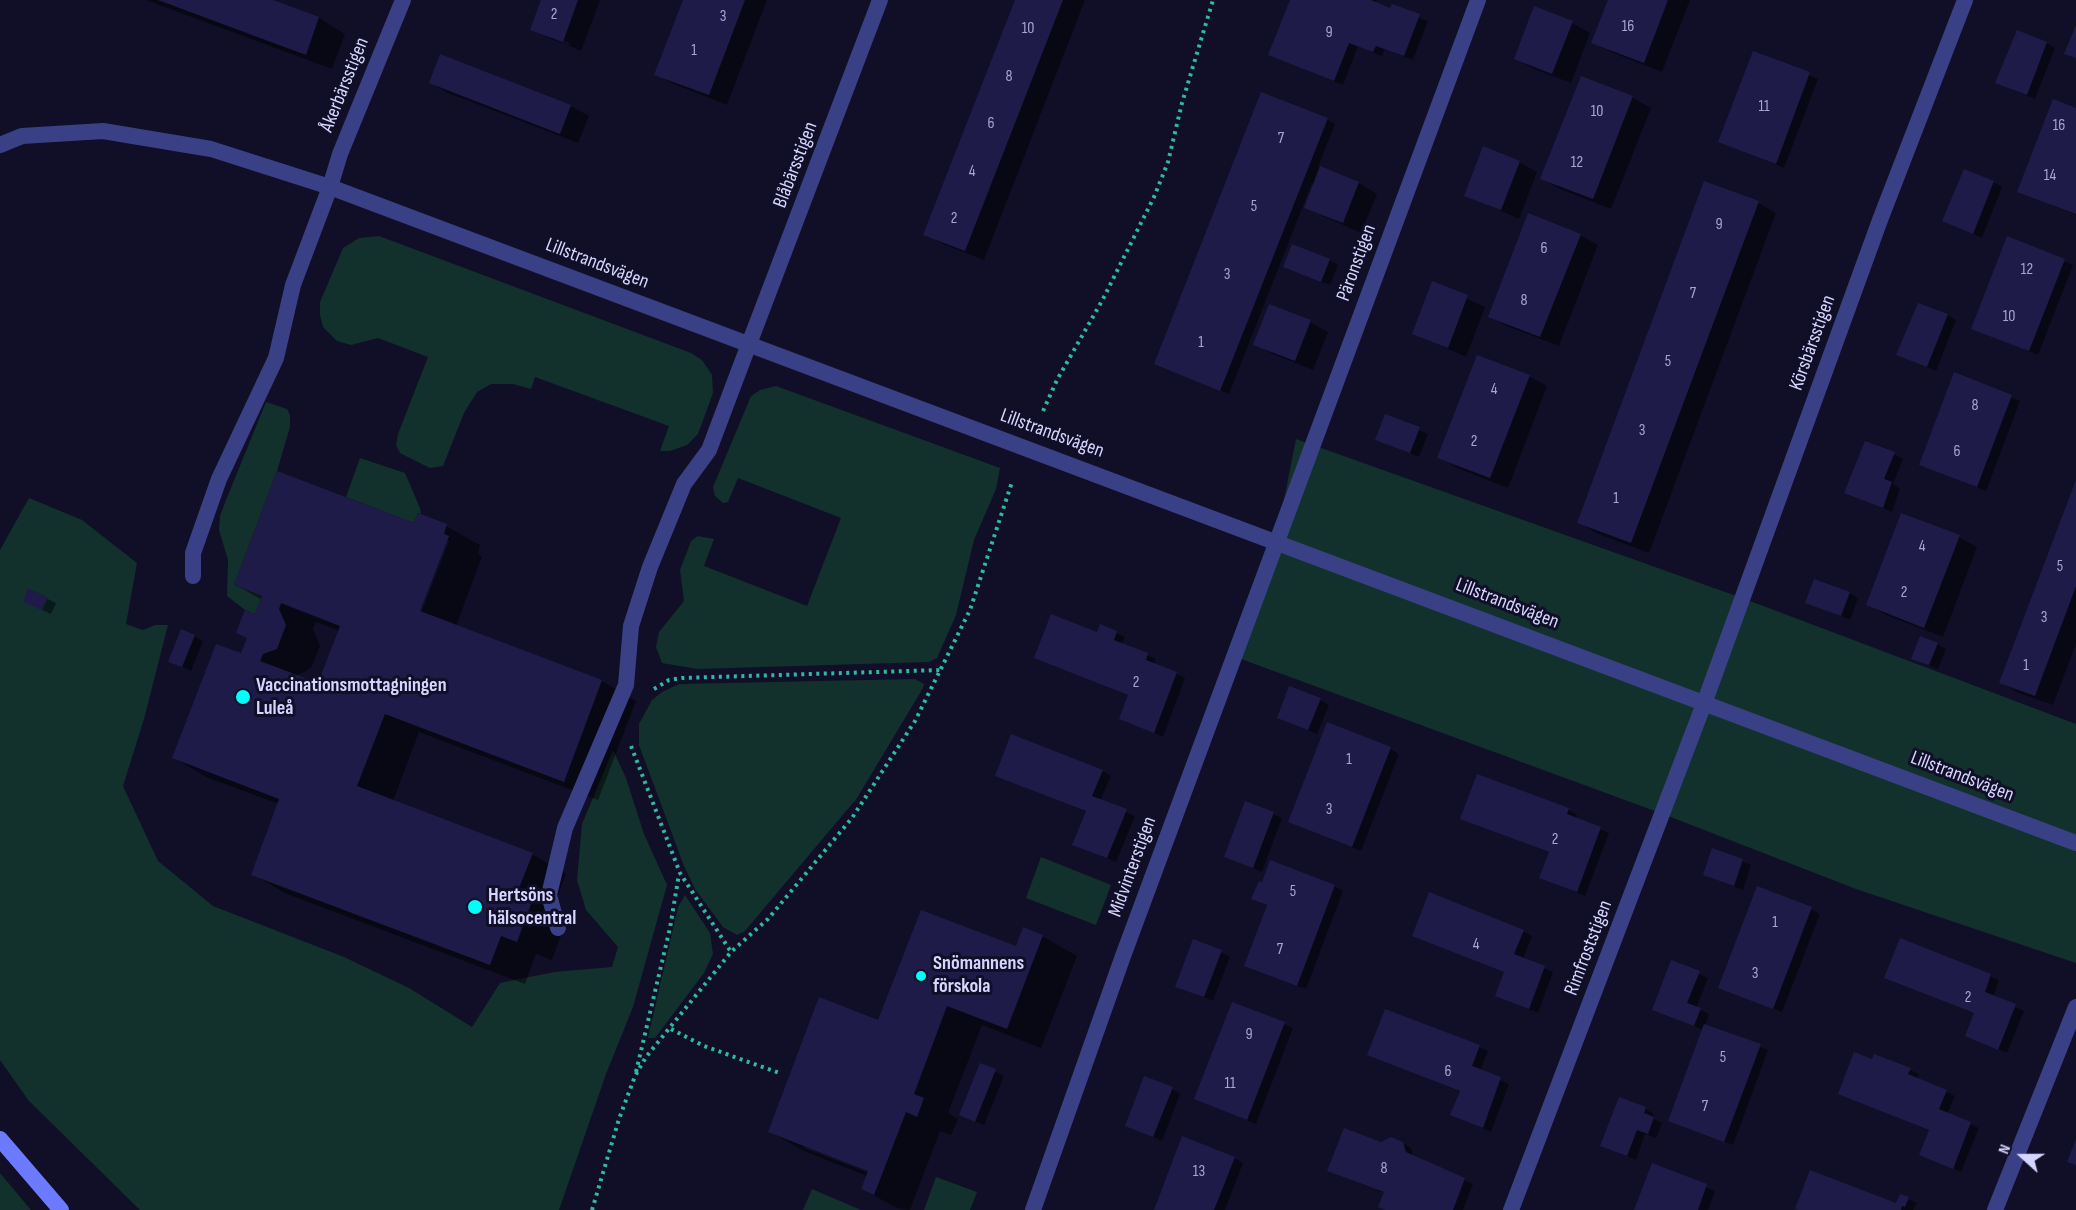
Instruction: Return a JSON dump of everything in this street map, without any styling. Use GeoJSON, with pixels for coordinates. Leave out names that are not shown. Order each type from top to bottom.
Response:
{"type":"FeatureCollection","features":[{"type":"Feature","properties":{"kind":"main road"},"geometry":{"type":"LineString","coordinates":[[0,1139],[61,1210]]}},
{"type":"Feature","properties":{"kind":"street","name":"Åkerbärsstigen"},"geometry":{"type":"LineString","coordinates":[[193,576],[193,553],[219,479],[276,358],[293,285],[340,154],[403,0]]}},
{"type":"Feature","properties":{"kind":"street","name":"Blåbärsstigen"},"geometry":{"type":"LineString","coordinates":[[558,928],[549,895],[564,828],[626,685],[631,626],[650,567],[684,484],[709,450],[880,0]]}},
{"type":"Feature","properties":{"kind":"street","name":"Päronstigen"},"geometry":{"type":"LineString","coordinates":[[1277,540],[1479,0]]}},
{"type":"Feature","properties":{"kind":"street","name":"Körsbärsstigen"},"geometry":{"type":"LineString","coordinates":[[1706,701],[1880,220],[1965,0]]}},
{"type":"Feature","properties":{"kind":"street","name":"Lillstrandsvägen"},"geometry":{"type":"LineString","coordinates":[[0,145],[22,136],[104,131],[211,149],[330,187],[1706,701],[2076,843]]}},
{"type":"Feature","properties":{"kind":"street","name":"Midvinterstigen"},"geometry":{"type":"LineString","coordinates":[[1033,1210],[1119,967],[1277,540]]}},
{"type":"Feature","properties":{"kind":"street","name":"Rimfroststigen"},"geometry":{"type":"LineString","coordinates":[[1511,1210],[1706,701]]}},
{"type":"Feature","properties":{"kind":"street"},"geometry":{"type":"LineString","coordinates":[[1995,1210],[2076,1007]]}},
{"type":"Feature","properties":{"kind":"path"},"geometry":{"type":"LineString","coordinates":[[1043,411],[1154,197],[1168,162],[1182,103],[1213,0]]}},
{"type":"Feature","properties":{"kind":"path"},"geometry":{"type":"LineString","coordinates":[[635,1076],[646,1057],[671,1029],[731,952],[768,919],[852,818],[915,721],[970,610],[1012,482]]}},
{"type":"Feature","properties":{"kind":"path"},"geometry":{"type":"LineString","coordinates":[[648,693],[669,680],[682,678],[941,670]]}},
{"type":"Feature","properties":{"kind":"path"},"geometry":{"type":"LineString","coordinates":[[630,741],[680,873],[731,952]]}},
{"type":"Feature","properties":{"kind":"path"},"geometry":{"type":"LineString","coordinates":[[592,1210],[635,1076],[670,928],[680,873]]}},
{"type":"Feature","properties":{"kind":"path"},"geometry":{"type":"LineString","coordinates":[[671,1029],[704,1046],[782,1074]]}},
{"type":"Feature","properties":{"kind":"green space"},"geometry":{"type":"Polygon","coordinates":[[[379,236],[691,353],[702,360],[712,375],[713,393],[698,434],[687,445],[670,451],[660,451],[669,426],[535,377],[531,389],[513,384],[491,384],[477,392],[464,413],[443,466],[430,468],[400,453],[396,445],[398,434],[428,357],[378,338],[351,345],[337,341],[323,327],[320,315],[320,302],[343,248],[359,238],[379,236]]]}},
{"type":"Feature","properties":{"kind":"green space"},"geometry":{"type":"Polygon","coordinates":[[[776,386],[1000,468],[996,489],[974,540],[956,615],[937,658],[929,662],[697,669],[662,663],[656,647],[659,632],[684,601],[680,570],[691,541],[698,536],[714,539],[704,566],[807,606],[841,518],[738,478],[728,502],[723,503],[715,496],[713,487],[751,396],[760,390],[776,386]]]}},
{"type":"Feature","properties":{"kind":"green space"},"geometry":{"type":"Polygon","coordinates":[[[266,402],[287,409],[290,415],[290,427],[277,471],[234,585],[262,596],[255,614],[245,610],[227,596],[228,560],[219,530],[220,516],[266,402]]]}},
{"type":"Feature","properties":{"kind":"green space"},"geometry":{"type":"Polygon","coordinates":[[[1296,439],[1742,598],[2076,724],[2076,963],[1856,889],[1663,814],[1233,656],[1276,540],[1296,439]]]}},
{"type":"Feature","properties":{"kind":"green space"},"geometry":{"type":"Polygon","coordinates":[[[360,458],[405,473],[420,508],[421,514],[418,513],[414,523],[346,497],[360,458]]]}},
{"type":"Feature","properties":{"kind":"green space"},"geometry":{"type":"Polygon","coordinates":[[[29,498],[82,520],[137,563],[126,624],[143,630],[155,625],[168,625],[144,719],[123,786],[158,861],[213,906],[344,957],[409,988],[472,1027],[500,983],[554,972],[612,967],[618,947],[586,910],[577,880],[582,824],[613,750],[626,778],[644,834],[667,885],[633,1007],[606,1074],[559,1210],[140,1210],[29,1101],[0,1060],[0,550],[29,498]]]}},
{"type":"Feature","properties":{"kind":"green space"},"geometry":{"type":"Polygon","coordinates":[[[915,679],[924,684],[923,688],[857,798],[745,931],[737,935],[723,927],[695,889],[684,866],[639,745],[639,724],[652,700],[679,684],[915,679]]]}},
{"type":"Feature","properties":{"kind":"green space"},"geometry":{"type":"Polygon","coordinates":[[[1041,857],[1111,885],[1096,925],[1026,898],[1041,857]]]}},
{"type":"Feature","properties":{"kind":"green space"},"geometry":{"type":"Polygon","coordinates":[[[685,895],[710,933],[713,954],[704,973],[655,1038],[648,1038],[678,907],[685,895]]]}},
{"type":"Feature","properties":{"kind":"green space"},"geometry":{"type":"Polygon","coordinates":[[[0,1173],[31,1210],[0,1210],[0,1173]]]}},
{"type":"Feature","properties":{"kind":"green space"},"geometry":{"type":"Polygon","coordinates":[[[936,1177],[977,1192],[970,1210],[924,1210],[936,1177]]]}},
{"type":"Feature","properties":{"kind":"green space"},"geometry":{"type":"Polygon","coordinates":[[[812,1189],[861,1210],[803,1210],[812,1189]]]}},
{"type":"Feature","properties":{"kind":"building"},"geometry":{"type":"Polygon","coordinates":[[[158,0],[273,0],[319,17],[306,55],[158,0]]]}},
{"type":"Feature","properties":{"kind":"building"},"geometry":{"type":"Polygon","coordinates":[[[541,0],[578,0],[563,42],[530,30],[541,0]]]}},
{"type":"Feature","properties":{"kind":"building"},"geometry":{"type":"Polygon","coordinates":[[[683,0],[745,0],[709,95],[654,75],[683,0]]]}},
{"type":"Feature","properties":{"kind":"building"},"geometry":{"type":"Polygon","coordinates":[[[1015,0],[1063,0],[965,251],[923,235],[1015,0]]]}},
{"type":"Feature","properties":{"kind":"building"},"geometry":{"type":"Polygon","coordinates":[[[1290,0],[1371,0],[1390,8],[1392,4],[1420,14],[1404,56],[1376,46],[1373,52],[1349,43],[1334,81],[1268,55],[1290,0]]]}},
{"type":"Feature","properties":{"kind":"building"},"geometry":{"type":"Polygon","coordinates":[[[1608,0],[1668,0],[1644,63],[1591,43],[1608,0]]]}},
{"type":"Feature","properties":{"kind":"building"},"geometry":{"type":"Polygon","coordinates":[[[1534,6],[1573,21],[1552,74],[1514,59],[1534,6]]]}},
{"type":"Feature","properties":{"kind":"building"},"geometry":{"type":"Polygon","coordinates":[[[2076,25],[2076,58],[2064,54],[2076,25]]]}},
{"type":"Feature","properties":{"kind":"building"},"geometry":{"type":"Polygon","coordinates":[[[2017,30],[2047,42],[2027,95],[1995,83],[2017,30]]]}},
{"type":"Feature","properties":{"kind":"building"},"geometry":{"type":"Polygon","coordinates":[[[1753,51],[1810,72],[1776,164],[1718,142],[1753,51]]]}},
{"type":"Feature","properties":{"kind":"building"},"geometry":{"type":"Polygon","coordinates":[[[440,54],[571,105],[560,134],[429,83],[440,54]]]}},
{"type":"Feature","properties":{"kind":"building"},"geometry":{"type":"Polygon","coordinates":[[[1581,76],[1633,96],[1593,199],[1540,179],[1581,76]]]}},
{"type":"Feature","properties":{"kind":"building"},"geometry":{"type":"Polygon","coordinates":[[[1261,92],[1328,118],[1220,391],[1154,364],[1261,92]]]}},
{"type":"Feature","properties":{"kind":"building"},"geometry":{"type":"Polygon","coordinates":[[[2053,99],[2076,108],[2076,214],[2017,192],[2053,99]]]}},
{"type":"Feature","properties":{"kind":"building"},"geometry":{"type":"Polygon","coordinates":[[[1483,146],[1520,161],[1501,210],[1464,196],[1483,146]]]}},
{"type":"Feature","properties":{"kind":"building"},"geometry":{"type":"Polygon","coordinates":[[[1320,166],[1359,182],[1343,223],[1304,208],[1320,166]]]}},
{"type":"Feature","properties":{"kind":"building"},"geometry":{"type":"Polygon","coordinates":[[[1964,169],[1994,181],[1973,234],[1942,221],[1964,169]]]}},
{"type":"Feature","properties":{"kind":"building"},"geometry":{"type":"Polygon","coordinates":[[[1704,181],[1759,201],[1631,543],[1577,523],[1704,181]]]}},
{"type":"Feature","properties":{"kind":"building"},"geometry":{"type":"Polygon","coordinates":[[[1528,213],[1581,234],[1540,337],[1488,317],[1528,213]]]}},
{"type":"Feature","properties":{"kind":"building"},"geometry":{"type":"Polygon","coordinates":[[[2007,236],[2065,259],[2029,351],[1971,329],[2007,236]]]}},
{"type":"Feature","properties":{"kind":"building"},"geometry":{"type":"Polygon","coordinates":[[[1292,244],[1330,259],[1321,282],[1283,267],[1292,244]]]}},
{"type":"Feature","properties":{"kind":"building"},"geometry":{"type":"Polygon","coordinates":[[[1432,281],[1468,295],[1448,348],[1412,334],[1432,281]]]}},
{"type":"Feature","properties":{"kind":"building"},"geometry":{"type":"Polygon","coordinates":[[[1918,303],[1948,314],[1927,367],[1896,355],[1918,303]]]}},
{"type":"Feature","properties":{"kind":"building"},"geometry":{"type":"Polygon","coordinates":[[[1269,304],[1311,320],[1295,361],[1253,345],[1269,304]]]}},
{"type":"Feature","properties":{"kind":"building"},"geometry":{"type":"Polygon","coordinates":[[[1477,355],[1530,375],[1490,478],[1437,458],[1477,355]]]}},
{"type":"Feature","properties":{"kind":"building"},"geometry":{"type":"Polygon","coordinates":[[[1954,372],[2012,395],[1977,487],[1919,465],[1954,372]]]}},
{"type":"Feature","properties":{"kind":"building"},"geometry":{"type":"Polygon","coordinates":[[[1385,414],[1420,427],[1410,453],[1375,440],[1385,414]]]}},
{"type":"Feature","properties":{"kind":"building"},"geometry":{"type":"Polygon","coordinates":[[[1865,441],[1895,452],[1884,479],[1892,482],[1883,508],[1844,493],[1865,441]]]}},
{"type":"Feature","properties":{"kind":"building"},"geometry":{"type":"Polygon","coordinates":[[[277,471],[414,523],[418,513],[447,524],[444,534],[449,536],[420,611],[602,680],[564,782],[385,714],[357,786],[533,853],[515,898],[531,904],[517,942],[501,936],[490,965],[251,875],[279,799],[172,758],[216,644],[241,653],[247,638],[236,633],[245,610],[255,614],[262,596],[234,585],[277,471]],[[281,603],[279,609],[286,625],[277,649],[263,654],[260,661],[318,683],[340,626],[281,603]]]}},
{"type":"Feature","properties":{"kind":"building"},"geometry":{"type":"Polygon","coordinates":[[[2076,480],[2076,586],[2035,696],[1999,683],[2076,480]]]}},
{"type":"Feature","properties":{"kind":"building"},"geometry":{"type":"Polygon","coordinates":[[[1901,513],[1960,535],[1924,628],[1866,605],[1901,513]]]}},
{"type":"Feature","properties":{"kind":"building"},"geometry":{"type":"Polygon","coordinates":[[[1814,579],[1850,592],[1841,616],[1805,603],[1814,579]]]}},
{"type":"Feature","properties":{"kind":"building"},"geometry":{"type":"Polygon","coordinates":[[[28,588],[48,597],[42,610],[23,602],[28,588]]]}},
{"type":"Feature","properties":{"kind":"building"},"geometry":{"type":"Polygon","coordinates":[[[1051,614],[1097,632],[1100,624],[1117,631],[1114,640],[1148,653],[1146,660],[1177,672],[1154,733],[1119,719],[1128,695],[1034,658],[1051,614]]]}},
{"type":"Feature","properties":{"kind":"building"},"geometry":{"type":"Polygon","coordinates":[[[181,629],[195,635],[182,667],[168,662],[181,629]]]}},
{"type":"Feature","properties":{"kind":"building"},"geometry":{"type":"Polygon","coordinates":[[[1920,636],[1938,643],[1929,665],[1911,659],[1920,636]]]}},
{"type":"Feature","properties":{"kind":"building"},"geometry":{"type":"Polygon","coordinates":[[[1289,686],[1321,698],[1308,730],[1277,718],[1289,686]]]}},
{"type":"Feature","properties":{"kind":"building"},"geometry":{"type":"Polygon","coordinates":[[[1327,722],[1391,747],[1352,847],[1288,822],[1327,722]]]}},
{"type":"Feature","properties":{"kind":"building"},"geometry":{"type":"Polygon","coordinates":[[[1011,734],[1103,770],[1092,796],[1127,809],[1107,858],[1072,845],[1086,811],[995,776],[1011,734]]]}},
{"type":"Feature","properties":{"kind":"building"},"geometry":{"type":"Polygon","coordinates":[[[1477,774],[1569,808],[1567,814],[1601,827],[1577,892],[1539,878],[1549,852],[1460,819],[1477,774]]]}},
{"type":"Feature","properties":{"kind":"building"},"geometry":{"type":"Polygon","coordinates":[[[1245,801],[1274,812],[1253,868],[1224,857],[1245,801]]]}},
{"type":"Feature","properties":{"kind":"building"},"geometry":{"type":"Polygon","coordinates":[[[1712,848],[1743,859],[1734,886],[1703,875],[1712,848]]]}},
{"type":"Feature","properties":{"kind":"building"},"geometry":{"type":"Polygon","coordinates":[[[1270,860],[1335,885],[1297,986],[1244,966],[1267,905],[1251,899],[1259,881],[1262,882],[1270,860]]]}},
{"type":"Feature","properties":{"kind":"building"},"geometry":{"type":"Polygon","coordinates":[[[1757,886],[1812,907],[1773,1009],[1718,988],[1757,886]]]}},
{"type":"Feature","properties":{"kind":"building"},"geometry":{"type":"Polygon","coordinates":[[[1429,892],[1524,930],[1514,954],[1545,966],[1529,1009],[1495,996],[1504,972],[1412,936],[1429,892]]]}},
{"type":"Feature","properties":{"kind":"building"},"geometry":{"type":"Polygon","coordinates":[[[921,910],[1016,946],[1023,927],[1043,935],[1007,1029],[947,1006],[914,1094],[924,1098],[917,1117],[906,1112],[874,1195],[861,1189],[868,1171],[768,1132],[819,997],[878,1020],[921,910]]]}},
{"type":"Feature","properties":{"kind":"building"},"geometry":{"type":"Polygon","coordinates":[[[1900,938],[1991,974],[1985,992],[2016,1004],[1998,1050],[1965,1036],[1974,1013],[1884,978],[1900,938]]]}},
{"type":"Feature","properties":{"kind":"building"},"geometry":{"type":"Polygon","coordinates":[[[1193,939],[1222,950],[1204,997],[1175,987],[1193,939]]]}},
{"type":"Feature","properties":{"kind":"building"},"geometry":{"type":"Polygon","coordinates":[[[1671,960],[1700,971],[1687,1003],[1701,1008],[1694,1026],[1652,1010],[1671,960]]]}},
{"type":"Feature","properties":{"kind":"building"},"geometry":{"type":"Polygon","coordinates":[[[1232,1002],[1285,1022],[1247,1120],[1194,1099],[1232,1002]]]}},
{"type":"Feature","properties":{"kind":"building"},"geometry":{"type":"Polygon","coordinates":[[[1385,1009],[1480,1045],[1472,1066],[1501,1077],[1483,1128],[1450,1115],[1460,1091],[1367,1055],[1385,1009]]]}},
{"type":"Feature","properties":{"kind":"building"},"geometry":{"type":"Polygon","coordinates":[[[1704,1024],[1761,1044],[1724,1142],[1668,1121],[1704,1024]]]}},
{"type":"Feature","properties":{"kind":"building"},"geometry":{"type":"Polygon","coordinates":[[[1854,1052],[1872,1059],[1874,1054],[1911,1068],[1908,1074],[1947,1090],[1939,1109],[1971,1122],[1953,1169],[1919,1155],[1929,1130],[1838,1094],[1854,1052]]]}},
{"type":"Feature","properties":{"kind":"building"},"geometry":{"type":"Polygon","coordinates":[[[980,1063],[996,1069],[975,1122],[959,1115],[980,1063]]]}},
{"type":"Feature","properties":{"kind":"building"},"geometry":{"type":"Polygon","coordinates":[[[1144,1076],[1173,1087],[1153,1137],[1125,1126],[1144,1076]]]}},
{"type":"Feature","properties":{"kind":"building"},"geometry":{"type":"Polygon","coordinates":[[[1619,1097],[1646,1107],[1644,1113],[1654,1117],[1648,1134],[1637,1130],[1627,1156],[1600,1146],[1619,1097]]]}},
{"type":"Feature","properties":{"kind":"building"},"geometry":{"type":"Polygon","coordinates":[[[1344,1128],[1381,1142],[1391,1137],[1403,1142],[1406,1152],[1465,1178],[1453,1210],[1385,1210],[1378,1207],[1384,1192],[1327,1171],[1344,1128]]]}},
{"type":"Feature","properties":{"kind":"building"},"geometry":{"type":"Polygon","coordinates":[[[1182,1136],[1235,1157],[1214,1210],[1154,1210],[1182,1136]]]}},
{"type":"Feature","properties":{"kind":"building"},"geometry":{"type":"Polygon","coordinates":[[[2076,1139],[2076,1165],[2067,1162],[2076,1139]]]}},
{"type":"Feature","properties":{"kind":"building"},"geometry":{"type":"Polygon","coordinates":[[[1652,1163],[1707,1184],[1698,1210],[1634,1210],[1652,1163]]]}},
{"type":"Feature","properties":{"kind":"building"},"geometry":{"type":"Polygon","coordinates":[[[1810,1170],[1896,1203],[1900,1194],[1909,1197],[1905,1207],[1902,1206],[1901,1210],[1795,1209],[1810,1170]]]}},
{"type":"Feature","properties":{"kind":"place","name":"Vaccinationsmottagningen Luleå"},"geometry":{"type":"Point","coordinates":[243,697]}},
{"type":"Feature","properties":{"kind":"place","name":"Hertsöns hälsocentral"},"geometry":{"type":"Point","coordinates":[475,907]}},
{"type":"Feature","properties":{"kind":"place","name":"Snömannens förskola"},"geometry":{"type":"Point","coordinates":[921,976]}}]}
